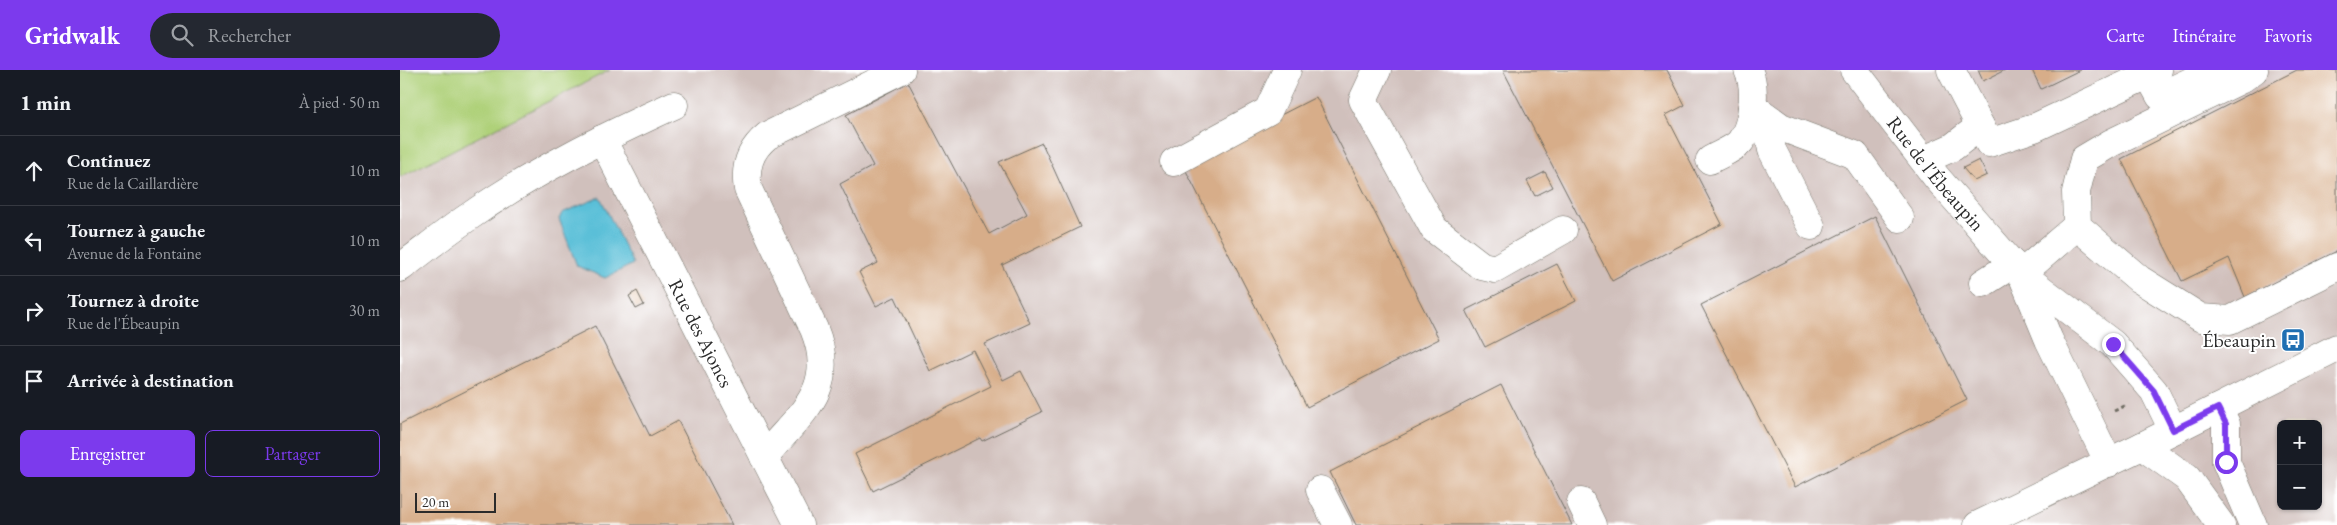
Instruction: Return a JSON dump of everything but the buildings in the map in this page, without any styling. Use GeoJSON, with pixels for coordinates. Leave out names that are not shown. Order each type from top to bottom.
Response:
{"type":"FeatureCollection","features":[{"type":"Feature","properties":{"kind":"street"},"geometry":{"type":"LineString","coordinates":[[764,457],[816,395],[822,379],[823,362],[821,345],[748,190],[746,180],[749,159],[754,150],[767,136],[902,70]]}},
{"type":"Feature","properties":{"kind":"street"},"geometry":{"type":"LineString","coordinates":[[1174,162],[1268,111],[1287,70]]}},
{"type":"Feature","properties":{"kind":"street"},"geometry":{"type":"LineString","coordinates":[[1377,70],[1363,100],[1434,229],[1482,266],[1495,269],[1563,230]]}},
{"type":"Feature","properties":{"kind":"street"},"geometry":{"type":"LineString","coordinates":[[1748,70],[1772,150],[1811,226]]}},
{"type":"Feature","properties":{"kind":"street","name":"Rue de l'Ébeaupin"},"geometry":{"type":"LineString","coordinates":[[1854,70],[1924,160],[2017,269],[2113,344],[2154,391],[2173,430]]}},
{"type":"Feature","properties":{"kind":"street"},"geometry":{"type":"LineString","coordinates":[[1951,70],[1989,143],[2034,128],[2153,72],[2160,96],[2215,70]]}},
{"type":"Feature","properties":{"kind":"street"},"geometry":{"type":"LineString","coordinates":[[2247,72],[2084,159],[2076,192],[2077,226],[2139,279],[2201,318],[2230,320],[2337,266]]}},
{"type":"Feature","properties":{"kind":"street"},"geometry":{"type":"LineString","coordinates":[[400,268],[471,215],[532,177],[602,139],[674,106]]}},
{"type":"Feature","properties":{"kind":"street"},"geometry":{"type":"LineString","coordinates":[[1710,160],[1740,142],[1751,118],[1759,111]]}},
{"type":"Feature","properties":{"kind":"street"},"geometry":{"type":"LineString","coordinates":[[1759,111],[1781,127],[1855,155],[1900,218]]}},
{"type":"Feature","properties":{"kind":"street"},"geometry":{"type":"LineString","coordinates":[[1924,160],[1953,147],[1980,126]]}},
{"type":"Feature","properties":{"kind":"street","name":"Rue des Ajoncs"},"geometry":{"type":"LineString","coordinates":[[602,139],[799,525]]}},
{"type":"Feature","properties":{"kind":"street"},"geometry":{"type":"LineString","coordinates":[[1983,283],[2017,269],[2077,226]]}},
{"type":"Feature","properties":{"kind":"street","name":"Rue de l'Ébeaupin"},"geometry":{"type":"LineString","coordinates":[[2017,269],[2049,340],[2109,463]]}},
{"type":"Feature","properties":{"kind":"street"},"geometry":{"type":"LineString","coordinates":[[1978,525],[2109,463],[2337,348]]}},
{"type":"Feature","properties":{"kind":"street"},"geometry":{"type":"LineString","coordinates":[[2218,408],[2226,424],[2226,462],[2253,525]]}},
{"type":"Feature","properties":{"kind":"street"},"geometry":{"type":"LineString","coordinates":[[2142,446],[2187,478],[2221,525]]}},
{"type":"Feature","properties":{"kind":"street"},"geometry":{"type":"LineString","coordinates":[[1320,490],[1338,525]]}},
{"type":"Feature","properties":{"kind":"path"},"geometry":{"type":"LineString","coordinates":[[2109,413],[2127,405]]}},
{"type":"Feature","properties":{"kind":"shaded area"},"geometry":{"type":"Polygon","coordinates":[[[610,70],[2337,70],[2337,525],[400,525],[400,177],[610,70]]]}},
{"type":"Feature","properties":{"kind":"green space"},"geometry":{"type":"Polygon","coordinates":[[[400,70],[610,70],[400,177],[400,70]]]}},
{"type":"Feature","properties":{"kind":"water"},"geometry":{"type":"Polygon","coordinates":[[[600,197],[633,264],[605,278],[577,266],[559,219],[562,213],[600,197]]]}},
{"type":"Feature","properties":{"kind":"place","name":"Ébeaupin"},"geometry":{"type":"Point","coordinates":[2293,340]}},
{"type":"Feature","properties":{"kind":"route"},"geometry":{"type":"LineString","coordinates":[[2113,344],[2154,391],[2173,430],[2218,408],[2226,424],[2226,462]]}}]}
